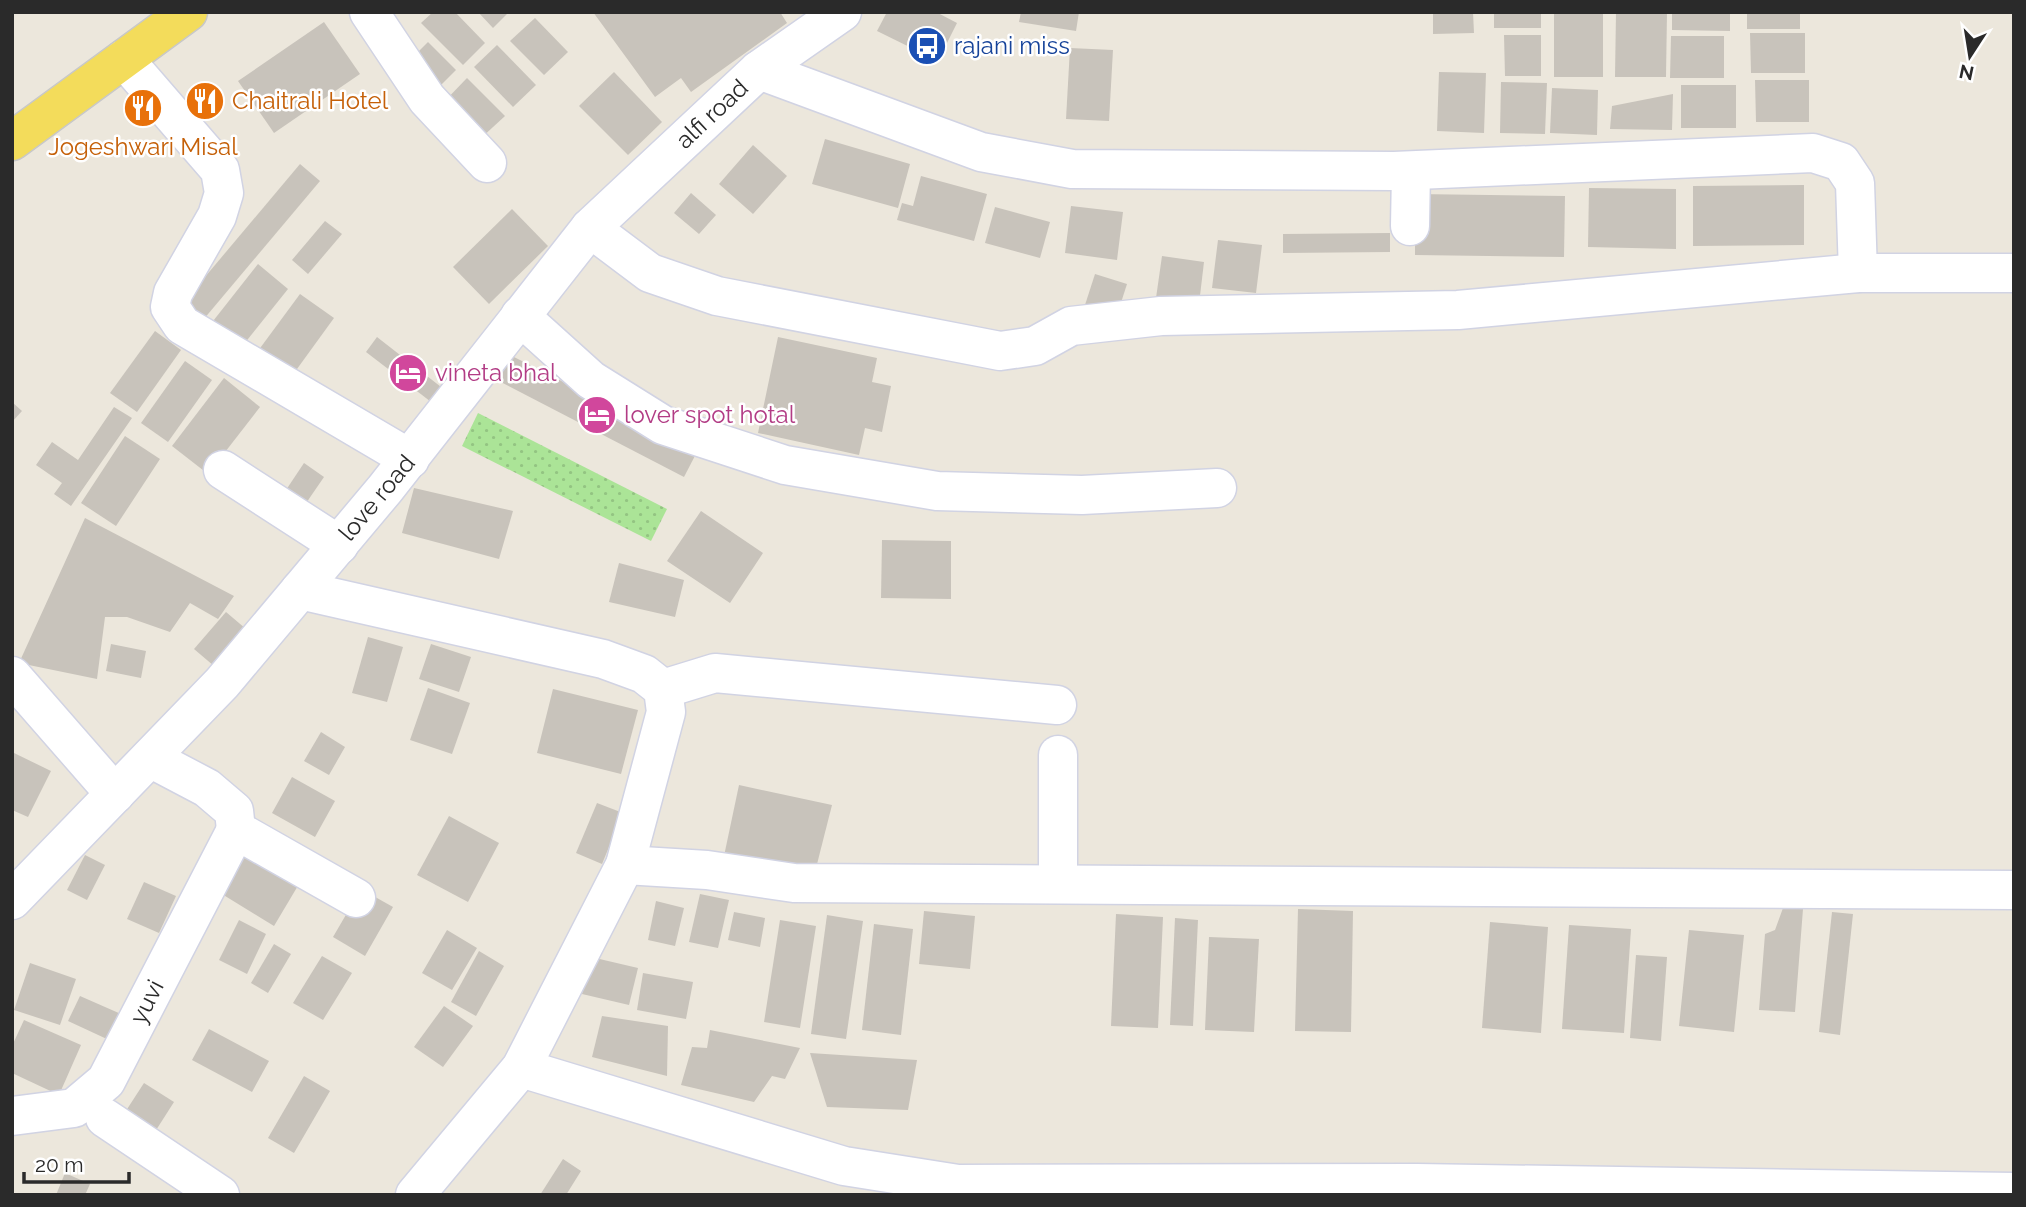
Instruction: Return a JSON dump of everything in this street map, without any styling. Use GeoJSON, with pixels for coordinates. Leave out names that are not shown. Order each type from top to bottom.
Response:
{"type":"FeatureCollection","features":[{"type":"Feature","properties":{"kind":"main road"},"geometry":{"type":"LineString","coordinates":[[12,141],[188,12]]}},
{"type":"Feature","properties":{"kind":"street"},"geometry":{"type":"LineString","coordinates":[[369,12],[427,99],[487,163]]}},
{"type":"Feature","properties":{"kind":"street","name":"alfi road"},"geometry":{"type":"LineString","coordinates":[[590,228],[759,70],[842,12]]}},
{"type":"Feature","properties":{"kind":"street"},"geometry":{"type":"LineString","coordinates":[[124,59],[219,170],[222,181],[224,193],[217,216],[173,293],[170,307],[182,325],[410,459]]}},
{"type":"Feature","properties":{"kind":"street"},"geometry":{"type":"LineString","coordinates":[[759,70],[981,152],[1072,169],[1411,171],[1813,153],[1842,162],[1855,183],[1858,273]]}},
{"type":"Feature","properties":{"kind":"street"},"geometry":{"type":"LineString","coordinates":[[1410,226],[1411,171]]}},
{"type":"Feature","properties":{"kind":"street"},"geometry":{"type":"LineString","coordinates":[[590,228],[650,273],[716,296],[1000,351],[1035,346],[1071,326],[1161,316],[1458,310],[1858,273],[2014,273]]}},
{"type":"Feature","properties":{"kind":"street","name":"love road"},"geometry":{"type":"LineString","coordinates":[[12,900],[222,683],[410,459],[590,228]]}},
{"type":"Feature","properties":{"kind":"street"},"geometry":{"type":"LineString","coordinates":[[520,316],[591,380],[663,425],[785,465],[937,491],[1082,495],[1217,488]]}},
{"type":"Feature","properties":{"kind":"street"},"geometry":{"type":"LineString","coordinates":[[223,470],[339,545]]}},
{"type":"Feature","properties":{"kind":"street"},"geometry":{"type":"LineString","coordinates":[[300,590],[603,659],[644,674],[663,689],[666,712],[625,865],[521,1068],[415,1195]]}},
{"type":"Feature","properties":{"kind":"street"},"geometry":{"type":"LineString","coordinates":[[663,689],[715,673],[1057,705]]}},
{"type":"Feature","properties":{"kind":"street"},"geometry":{"type":"LineString","coordinates":[[12,676],[115,794]]}},
{"type":"Feature","properties":{"kind":"street"},"geometry":{"type":"LineString","coordinates":[[1058,755],[1058,884]]}},
{"type":"Feature","properties":{"kind":"street"},"geometry":{"type":"LineString","coordinates":[[150,758],[207,788],[234,811],[236,830],[356,898]]}},
{"type":"Feature","properties":{"kind":"street","name":"yuvi"},"geometry":{"type":"LineString","coordinates":[[17,1114],[74,1108],[106,1081],[236,830]]}},
{"type":"Feature","properties":{"kind":"street"},"geometry":{"type":"LineString","coordinates":[[625,865],[707,870],[794,883],[2014,890]]}},
{"type":"Feature","properties":{"kind":"street"},"geometry":{"type":"LineString","coordinates":[[521,1068],[844,1166],[955,1189],[1417,1183],[2014,1192]]}},
{"type":"Feature","properties":{"kind":"street"},"geometry":{"type":"LineString","coordinates":[[105,1118],[220,1195]]}},
{"type":"Feature","properties":{"kind":"green space"},"geometry":{"type":"Polygon","coordinates":[[[478,413],[667,509],[651,541],[462,446],[478,413]]]}},
{"type":"Feature","properties":{"kind":"building"},"geometry":{"type":"Polygon","coordinates":[[[433,12],[455,12],[485,43],[463,65],[421,23],[433,12]]]}},
{"type":"Feature","properties":{"kind":"building"},"geometry":{"type":"Polygon","coordinates":[[[478,12],[509,12],[493,28],[478,12]]]}},
{"type":"Feature","properties":{"kind":"building"},"geometry":{"type":"Polygon","coordinates":[[[593,12],[780,12],[787,23],[691,92],[681,78],[655,97],[593,12]]]}},
{"type":"Feature","properties":{"kind":"building","name":"rajani miss"},"geometry":{"type":"Polygon","coordinates":[[[887,12],[936,12],[957,23],[938,61],[877,31],[887,12]]]}},
{"type":"Feature","properties":{"kind":"building"},"geometry":{"type":"Polygon","coordinates":[[[1021,12],[1079,12],[1076,31],[1019,22],[1021,12]]]}},
{"type":"Feature","properties":{"kind":"building"},"geometry":{"type":"Polygon","coordinates":[[[1433,12],[1473,12],[1474,33],[1433,34],[1433,12]]]}},
{"type":"Feature","properties":{"kind":"building"},"geometry":{"type":"Polygon","coordinates":[[[1494,12],[1541,12],[1541,28],[1494,28],[1494,12]]]}},
{"type":"Feature","properties":{"kind":"building"},"geometry":{"type":"Polygon","coordinates":[[[1554,12],[1603,12],[1603,77],[1554,77],[1554,12]]]}},
{"type":"Feature","properties":{"kind":"building"},"geometry":{"type":"Polygon","coordinates":[[[1616,12],[1667,12],[1666,77],[1615,77],[1616,12]]]}},
{"type":"Feature","properties":{"kind":"building"},"geometry":{"type":"Polygon","coordinates":[[[1672,12],[1730,12],[1730,31],[1672,30],[1672,12]]]}},
{"type":"Feature","properties":{"kind":"building"},"geometry":{"type":"Polygon","coordinates":[[[1747,12],[1800,12],[1800,29],[1747,29],[1747,12]]]}},
{"type":"Feature","properties":{"kind":"building"},"geometry":{"type":"Polygon","coordinates":[[[535,18],[568,52],[544,75],[510,41],[535,18]]]}},
{"type":"Feature","properties":{"kind":"building"},"geometry":{"type":"Polygon","coordinates":[[[324,22],[360,74],[274,133],[238,81],[324,22]]]}},
{"type":"Feature","properties":{"kind":"building"},"geometry":{"type":"Polygon","coordinates":[[[1750,33],[1805,33],[1805,73],[1751,73],[1750,33]]]}},
{"type":"Feature","properties":{"kind":"building"},"geometry":{"type":"Polygon","coordinates":[[[1504,35],[1541,35],[1541,76],[1505,76],[1504,35]]]}},
{"type":"Feature","properties":{"kind":"building"},"geometry":{"type":"Polygon","coordinates":[[[1671,36],[1724,36],[1724,78],[1670,78],[1671,36]]]}},
{"type":"Feature","properties":{"kind":"building"},"geometry":{"type":"Polygon","coordinates":[[[428,42],[456,70],[431,95],[406,64],[428,42]]]}},
{"type":"Feature","properties":{"kind":"building"},"geometry":{"type":"Polygon","coordinates":[[[497,45],[536,85],[513,107],[474,67],[497,45]]]}},
{"type":"Feature","properties":{"kind":"building"},"geometry":{"type":"Polygon","coordinates":[[[1070,48],[1113,50],[1109,121],[1066,119],[1070,48]]]}},
{"type":"Feature","properties":{"kind":"building"},"geometry":{"type":"Polygon","coordinates":[[[614,72],[662,122],[628,155],[579,106],[614,72]]]}},
{"type":"Feature","properties":{"kind":"building"},"geometry":{"type":"Polygon","coordinates":[[[1439,72],[1486,73],[1484,133],[1437,131],[1439,72]]]}},
{"type":"Feature","properties":{"kind":"building"},"geometry":{"type":"Polygon","coordinates":[[[467,78],[505,116],[480,139],[442,104],[467,78]]]}},
{"type":"Feature","properties":{"kind":"building"},"geometry":{"type":"Polygon","coordinates":[[[1755,80],[1809,80],[1809,122],[1756,122],[1755,80]]]}},
{"type":"Feature","properties":{"kind":"building"},"geometry":{"type":"Polygon","coordinates":[[[1501,82],[1547,83],[1545,134],[1500,133],[1501,82]]]}},
{"type":"Feature","properties":{"kind":"building"},"geometry":{"type":"Polygon","coordinates":[[[1681,85],[1736,85],[1736,128],[1681,128],[1681,85]]]}},
{"type":"Feature","properties":{"kind":"building"},"geometry":{"type":"Polygon","coordinates":[[[1552,88],[1598,90],[1597,135],[1550,133],[1552,88]]]}},
{"type":"Feature","properties":{"kind":"building"},"geometry":{"type":"Polygon","coordinates":[[[1673,94],[1672,130],[1610,129],[1612,106],[1673,94]]]}},
{"type":"Feature","properties":{"kind":"building"},"geometry":{"type":"Polygon","coordinates":[[[825,139],[910,164],[898,208],[812,184],[825,139]]]}},
{"type":"Feature","properties":{"kind":"building"},"geometry":{"type":"Polygon","coordinates":[[[753,145],[787,176],[753,214],[719,184],[753,145]]]}},
{"type":"Feature","properties":{"kind":"building"},"geometry":{"type":"Polygon","coordinates":[[[300,164],[320,181],[198,326],[178,309],[300,164]]]}},
{"type":"Feature","properties":{"kind":"building"},"geometry":{"type":"Polygon","coordinates":[[[921,176],[987,194],[974,241],[897,220],[902,203],[913,206],[921,176]]]}},
{"type":"Feature","properties":{"kind":"building"},"geometry":{"type":"Polygon","coordinates":[[[1804,185],[1804,245],[1693,246],[1693,186],[1804,185]]]}},
{"type":"Feature","properties":{"kind":"building"},"geometry":{"type":"Polygon","coordinates":[[[1589,188],[1676,189],[1676,249],[1588,247],[1589,188]]]}},
{"type":"Feature","properties":{"kind":"building"},"geometry":{"type":"Polygon","coordinates":[[[691,193],[716,215],[699,234],[674,213],[691,193]]]}},
{"type":"Feature","properties":{"kind":"building"},"geometry":{"type":"Polygon","coordinates":[[[1415,194],[1565,196],[1564,257],[1415,255],[1415,194]]]}},
{"type":"Feature","properties":{"kind":"building"},"geometry":{"type":"Polygon","coordinates":[[[1071,206],[1123,212],[1117,260],[1065,253],[1071,206]]]}},
{"type":"Feature","properties":{"kind":"building"},"geometry":{"type":"Polygon","coordinates":[[[995,207],[1050,222],[1040,258],[985,243],[995,207]]]}},
{"type":"Feature","properties":{"kind":"building"},"geometry":{"type":"Polygon","coordinates":[[[512,209],[548,246],[489,304],[453,267],[512,209]]]}},
{"type":"Feature","properties":{"kind":"building"},"geometry":{"type":"Polygon","coordinates":[[[325,221],[342,234],[308,274],[292,260],[325,221]]]}},
{"type":"Feature","properties":{"kind":"building"},"geometry":{"type":"Polygon","coordinates":[[[1390,233],[1390,252],[1283,253],[1283,234],[1390,233]]]}},
{"type":"Feature","properties":{"kind":"building"},"geometry":{"type":"Polygon","coordinates":[[[1218,240],[1262,245],[1256,293],[1212,288],[1218,240]]]}},
{"type":"Feature","properties":{"kind":"building"},"geometry":{"type":"Polygon","coordinates":[[[1162,256],[1204,262],[1199,304],[1156,298],[1162,256]]]}},
{"type":"Feature","properties":{"kind":"building"},"geometry":{"type":"Polygon","coordinates":[[[258,264],[288,289],[236,354],[206,330],[258,264]]]}},
{"type":"Feature","properties":{"kind":"building"},"geometry":{"type":"Polygon","coordinates":[[[1095,274],[1127,284],[1117,315],[1085,305],[1095,274]]]}},
{"type":"Feature","properties":{"kind":"building"},"geometry":{"type":"Polygon","coordinates":[[[300,294],[334,318],[289,380],[255,355],[300,294]]]}},
{"type":"Feature","properties":{"kind":"building"},"geometry":{"type":"Polygon","coordinates":[[[155,331],[181,350],[137,412],[110,393],[155,331]]]}},
{"type":"Feature","properties":{"kind":"building","name":"vineta bhal"},"geometry":{"type":"Polygon","coordinates":[[[377,337],[450,394],[439,408],[366,352],[377,337]]]}},
{"type":"Feature","properties":{"kind":"building"},"geometry":{"type":"Polygon","coordinates":[[[778,337],[877,358],[872,382],[891,386],[882,432],[865,428],[859,455],[758,433],[778,337]]]}},
{"type":"Feature","properties":{"kind":"building","name":"lover spot hotal"},"geometry":{"type":"Polygon","coordinates":[[[512,356],[698,450],[684,477],[497,380],[512,356]]]}},
{"type":"Feature","properties":{"kind":"building"},"geometry":{"type":"Polygon","coordinates":[[[185,361],[212,380],[168,442],[141,423],[185,361]]]}},
{"type":"Feature","properties":{"kind":"building"},"geometry":{"type":"Polygon","coordinates":[[[224,378],[260,407],[208,474],[172,446],[224,378]]]}},
{"type":"Feature","properties":{"kind":"building"},"geometry":{"type":"Polygon","coordinates":[[[12,402],[22,411],[12,422],[12,402]]]}},
{"type":"Feature","properties":{"kind":"building"},"geometry":{"type":"Polygon","coordinates":[[[114,407],[132,418],[71,506],[54,494],[62,483],[36,465],[52,442],[78,460],[114,407]]]}},
{"type":"Feature","properties":{"kind":"building"},"geometry":{"type":"Polygon","coordinates":[[[125,436],[160,459],[116,526],[81,503],[125,436]]]}},
{"type":"Feature","properties":{"kind":"building"},"geometry":{"type":"Polygon","coordinates":[[[304,463],[324,477],[300,512],[280,499],[304,463]]]}},
{"type":"Feature","properties":{"kind":"building"},"geometry":{"type":"Polygon","coordinates":[[[414,488],[513,511],[499,559],[402,533],[414,488]]]}},
{"type":"Feature","properties":{"kind":"building"},"geometry":{"type":"Polygon","coordinates":[[[701,511],[763,553],[730,603],[667,561],[701,511]]]}},
{"type":"Feature","properties":{"kind":"building"},"geometry":{"type":"Polygon","coordinates":[[[85,518],[234,596],[218,619],[190,603],[170,632],[127,617],[105,617],[97,679],[19,663],[85,518]]]}},
{"type":"Feature","properties":{"kind":"building"},"geometry":{"type":"Polygon","coordinates":[[[882,540],[951,541],[951,599],[881,598],[882,540]]]}},
{"type":"Feature","properties":{"kind":"building"},"geometry":{"type":"Polygon","coordinates":[[[619,563],[684,580],[675,617],[609,602],[619,563]]]}},
{"type":"Feature","properties":{"kind":"building"},"geometry":{"type":"Polygon","coordinates":[[[226,612],[246,629],[214,666],[194,649],[226,612]]]}},
{"type":"Feature","properties":{"kind":"building"},"geometry":{"type":"Polygon","coordinates":[[[368,637],[403,647],[387,702],[352,693],[368,637]]]}},
{"type":"Feature","properties":{"kind":"building"},"geometry":{"type":"Polygon","coordinates":[[[111,644],[146,651],[141,678],[106,671],[111,644]]]}},
{"type":"Feature","properties":{"kind":"building"},"geometry":{"type":"Polygon","coordinates":[[[431,644],[471,657],[459,692],[419,679],[431,644]]]}},
{"type":"Feature","properties":{"kind":"building"},"geometry":{"type":"Polygon","coordinates":[[[428,688],[470,703],[452,754],[410,740],[428,688]]]}},
{"type":"Feature","properties":{"kind":"building"},"geometry":{"type":"Polygon","coordinates":[[[553,689],[638,710],[621,774],[537,753],[553,689]]]}},
{"type":"Feature","properties":{"kind":"building"},"geometry":{"type":"Polygon","coordinates":[[[321,732],[345,747],[329,775],[304,761],[321,732]]]}},
{"type":"Feature","properties":{"kind":"building"},"geometry":{"type":"Polygon","coordinates":[[[12,752],[51,771],[28,817],[12,810],[12,752]]]}},
{"type":"Feature","properties":{"kind":"building"},"geometry":{"type":"Polygon","coordinates":[[[292,777],[335,801],[315,837],[272,813],[292,777]]]}},
{"type":"Feature","properties":{"kind":"building"},"geometry":{"type":"Polygon","coordinates":[[[739,785],[832,805],[815,872],[724,856],[739,785]]]}},
{"type":"Feature","properties":{"kind":"building"},"geometry":{"type":"Polygon","coordinates":[[[597,803],[623,813],[602,864],[576,853],[597,803]]]}},
{"type":"Feature","properties":{"kind":"building"},"geometry":{"type":"Polygon","coordinates":[[[449,816],[499,843],[468,902],[417,875],[449,816]]]}},
{"type":"Feature","properties":{"kind":"building"},"geometry":{"type":"Polygon","coordinates":[[[241,850],[299,884],[274,926],[217,891],[241,850]]]}},
{"type":"Feature","properties":{"kind":"building"},"geometry":{"type":"Polygon","coordinates":[[[85,855],[105,865],[87,900],[67,890],[85,855]]]}},
{"type":"Feature","properties":{"kind":"building"},"geometry":{"type":"Polygon","coordinates":[[[144,882],[176,896],[159,933],[127,919],[144,882]]]}},
{"type":"Feature","properties":{"kind":"building"},"geometry":{"type":"Polygon","coordinates":[[[361,889],[393,907],[365,956],[333,937],[361,889]]]}},
{"type":"Feature","properties":{"kind":"building"},"geometry":{"type":"Polygon","coordinates":[[[700,894],[729,900],[718,948],[689,942],[700,894]]]}},
{"type":"Feature","properties":{"kind":"building"},"geometry":{"type":"Polygon","coordinates":[[[656,901],[684,908],[675,946],[648,940],[656,901]]]}},
{"type":"Feature","properties":{"kind":"building"},"geometry":{"type":"Polygon","coordinates":[[[1783,908],[1803,909],[1795,1012],[1759,1010],[1765,934],[1775,930],[1783,908]]]}},
{"type":"Feature","properties":{"kind":"building"},"geometry":{"type":"Polygon","coordinates":[[[1298,909],[1353,911],[1351,1032],[1295,1031],[1298,909]]]}},
{"type":"Feature","properties":{"kind":"building"},"geometry":{"type":"Polygon","coordinates":[[[924,911],[975,916],[970,969],[919,964],[924,911]]]}},
{"type":"Feature","properties":{"kind":"building"},"geometry":{"type":"Polygon","coordinates":[[[734,912],[765,918],[760,947],[728,940],[734,912]]]}},
{"type":"Feature","properties":{"kind":"building"},"geometry":{"type":"Polygon","coordinates":[[[1832,912],[1853,914],[1840,1035],[1819,1032],[1832,912]]]}},
{"type":"Feature","properties":{"kind":"building"},"geometry":{"type":"Polygon","coordinates":[[[1116,914],[1163,917],[1158,1028],[1111,1026],[1116,914]]]}},
{"type":"Feature","properties":{"kind":"building"},"geometry":{"type":"Polygon","coordinates":[[[827,915],[863,921],[846,1039],[811,1034],[827,915]]]}},
{"type":"Feature","properties":{"kind":"building"},"geometry":{"type":"Polygon","coordinates":[[[1175,918],[1198,920],[1193,1026],[1170,1025],[1175,918]]]}},
{"type":"Feature","properties":{"kind":"building"},"geometry":{"type":"Polygon","coordinates":[[[239,920],[266,934],[247,974],[219,960],[239,920]]]}},
{"type":"Feature","properties":{"kind":"building"},"geometry":{"type":"Polygon","coordinates":[[[780,920],[816,926],[800,1028],[764,1022],[780,920]]]}},
{"type":"Feature","properties":{"kind":"building"},"geometry":{"type":"Polygon","coordinates":[[[1490,922],[1548,927],[1541,1033],[1482,1028],[1490,922]]]}},
{"type":"Feature","properties":{"kind":"building"},"geometry":{"type":"Polygon","coordinates":[[[874,924],[913,929],[901,1035],[862,1030],[874,924]]]}},
{"type":"Feature","properties":{"kind":"building"},"geometry":{"type":"Polygon","coordinates":[[[1569,925],[1631,929],[1624,1033],[1562,1029],[1569,925]]]}},
{"type":"Feature","properties":{"kind":"building"},"geometry":{"type":"Polygon","coordinates":[[[447,930],[477,948],[452,990],[422,973],[447,930]]]}},
{"type":"Feature","properties":{"kind":"building"},"geometry":{"type":"Polygon","coordinates":[[[1689,930],[1744,935],[1734,1032],[1679,1026],[1689,930]]]}},
{"type":"Feature","properties":{"kind":"building"},"geometry":{"type":"Polygon","coordinates":[[[1209,937],[1259,939],[1254,1032],[1205,1030],[1209,937]]]}},
{"type":"Feature","properties":{"kind":"building"},"geometry":{"type":"Polygon","coordinates":[[[274,944],[291,954],[268,993],[251,983],[274,944]]]}},
{"type":"Feature","properties":{"kind":"building"},"geometry":{"type":"Polygon","coordinates":[[[479,951],[504,966],[476,1016],[451,1002],[479,951]]]}},
{"type":"Feature","properties":{"kind":"building"},"geometry":{"type":"Polygon","coordinates":[[[1636,955],[1667,957],[1661,1041],[1630,1038],[1636,955]]]}},
{"type":"Feature","properties":{"kind":"building"},"geometry":{"type":"Polygon","coordinates":[[[322,956],[352,973],[323,1020],[293,1003],[322,956]]]}},
{"type":"Feature","properties":{"kind":"building"},"geometry":{"type":"Polygon","coordinates":[[[591,957],[638,968],[629,1005],[582,994],[591,957]]]}},
{"type":"Feature","properties":{"kind":"building"},"geometry":{"type":"Polygon","coordinates":[[[30,963],[76,979],[60,1025],[14,1010],[30,963]]]}},
{"type":"Feature","properties":{"kind":"building"},"geometry":{"type":"Polygon","coordinates":[[[643,973],[693,982],[686,1019],[637,1010],[643,973]]]}},
{"type":"Feature","properties":{"kind":"building"},"geometry":{"type":"Polygon","coordinates":[[[80,996],[121,1014],[109,1040],[68,1021],[80,996]]]}},
{"type":"Feature","properties":{"kind":"building"},"geometry":{"type":"Polygon","coordinates":[[[444,1006],[473,1026],[443,1067],[414,1047],[444,1006]]]}},
{"type":"Feature","properties":{"kind":"building"},"geometry":{"type":"Polygon","coordinates":[[[602,1016],[668,1026],[667,1076],[592,1057],[602,1016]]]}},
{"type":"Feature","properties":{"kind":"building"},"geometry":{"type":"Polygon","coordinates":[[[24,1020],[81,1045],[59,1095],[12,1073],[12,1046],[24,1020]]]}},
{"type":"Feature","properties":{"kind":"building"},"geometry":{"type":"Polygon","coordinates":[[[209,1029],[269,1061],[252,1092],[192,1060],[209,1029]]]}},
{"type":"Feature","properties":{"kind":"building"},"geometry":{"type":"Polygon","coordinates":[[[710,1030],[800,1048],[785,1079],[772,1076],[754,1102],[681,1085],[692,1047],[707,1048],[710,1030]]]}},
{"type":"Feature","properties":{"kind":"building"},"geometry":{"type":"Polygon","coordinates":[[[810,1053],[917,1060],[908,1110],[827,1107],[810,1053]]]}},
{"type":"Feature","properties":{"kind":"building"},"geometry":{"type":"Polygon","coordinates":[[[304,1076],[330,1091],[294,1153],[268,1138],[304,1076]]]}},
{"type":"Feature","properties":{"kind":"building"},"geometry":{"type":"Polygon","coordinates":[[[144,1083],[174,1102],[151,1138],[120,1120],[144,1083]]]}},
{"type":"Feature","properties":{"kind":"building"},"geometry":{"type":"Polygon","coordinates":[[[563,1159],[581,1171],[566,1195],[540,1195],[563,1159]]]}},
{"type":"Feature","properties":{"kind":"building"},"geometry":{"type":"Polygon","coordinates":[[[65,1173],[90,1184],[85,1195],[56,1195],[65,1173]]]}},
{"type":"Feature","properties":{"kind":"place","name":"rajani miss"},"geometry":{"type":"Point","coordinates":[927,46]}},
{"type":"Feature","properties":{"kind":"place","name":"Chaitrali Hotel"},"geometry":{"type":"Point","coordinates":[205,101]}},
{"type":"Feature","properties":{"kind":"place","name":"Jogeshwari Misal"},"geometry":{"type":"Point","coordinates":[143,108]}},
{"type":"Feature","properties":{"kind":"place","name":"vineta bhal"},"geometry":{"type":"Point","coordinates":[408,373]}},
{"type":"Feature","properties":{"kind":"place","name":"lover spot hotal"},"geometry":{"type":"Point","coordinates":[597,415]}}]}
